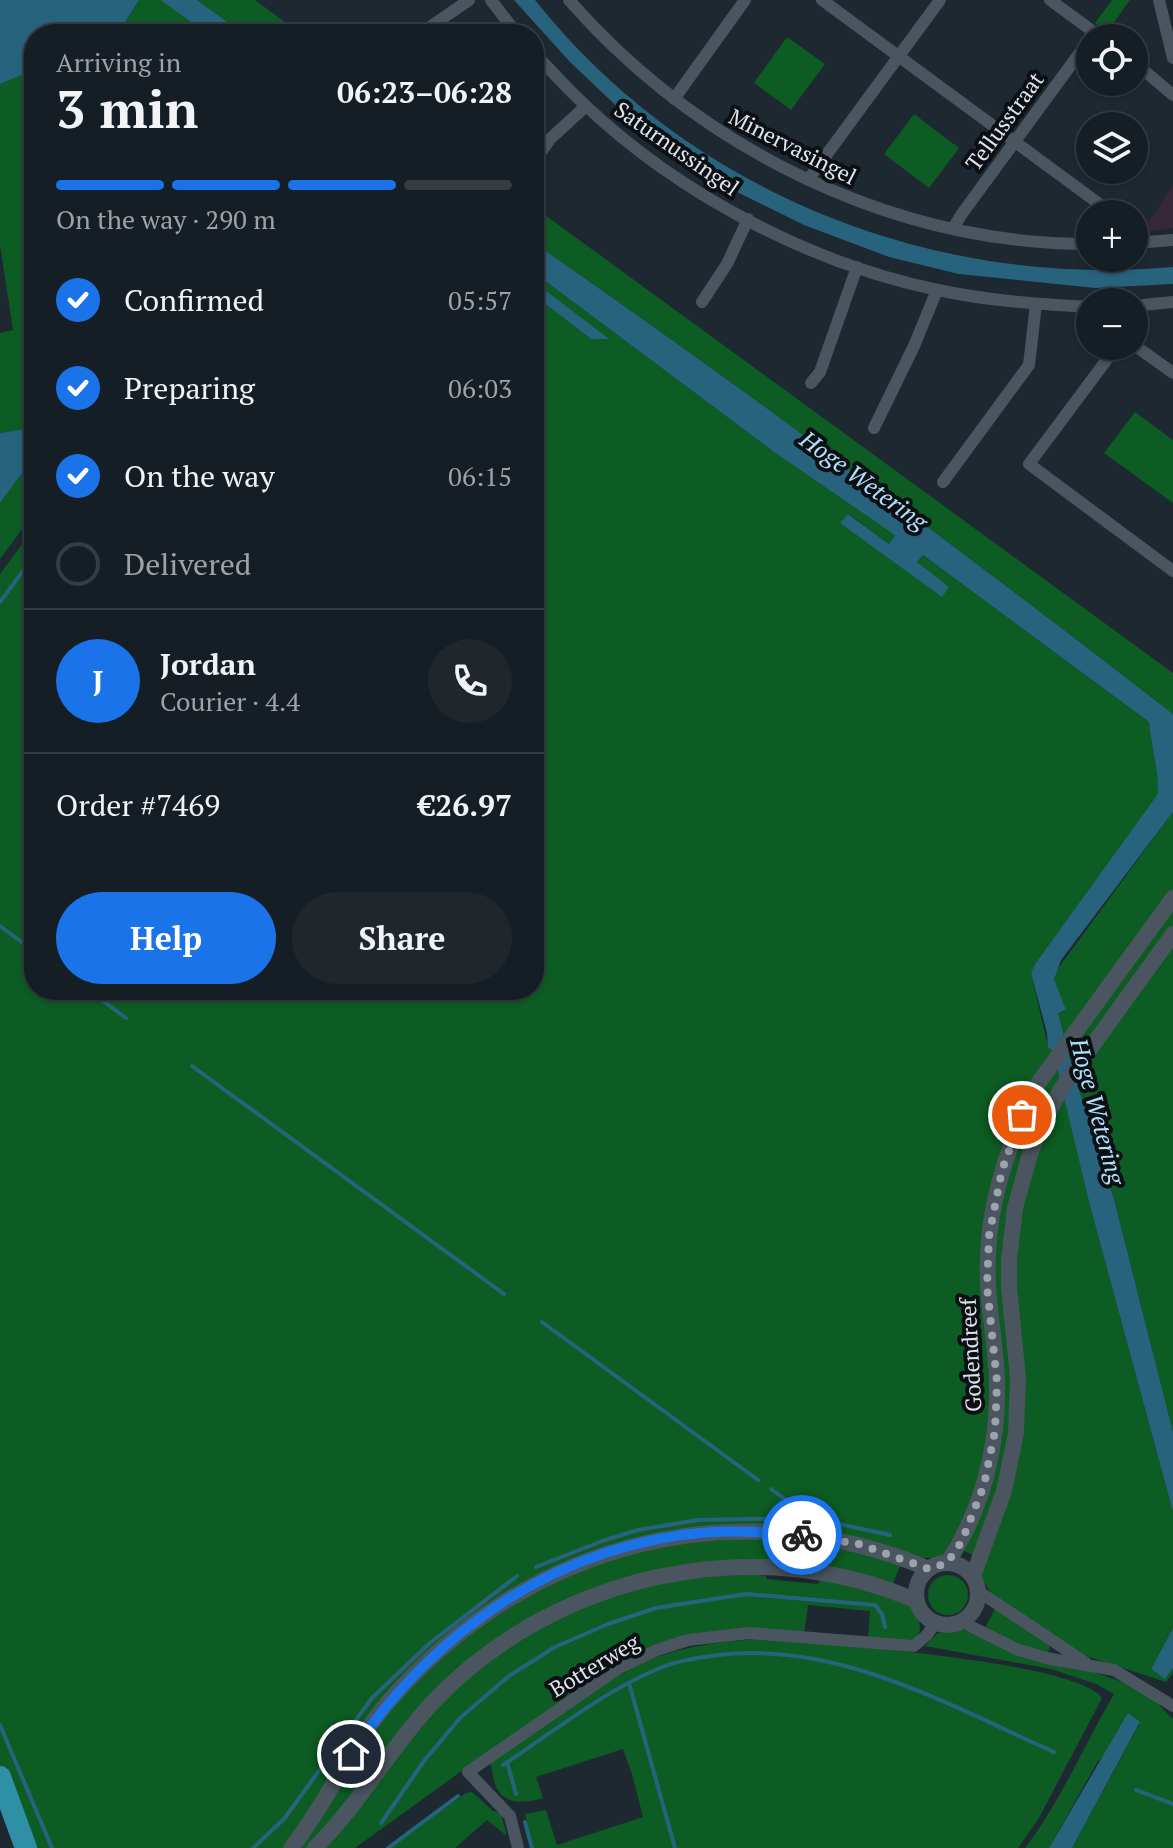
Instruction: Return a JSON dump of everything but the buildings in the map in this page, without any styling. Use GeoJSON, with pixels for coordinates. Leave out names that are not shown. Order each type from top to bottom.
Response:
{"type":"FeatureCollection","features":[{"type":"Feature","properties":{"kind":"highway"},"geometry":{"type":"LineString","coordinates":[[0,1777],[26,1848]]}},
{"type":"Feature","properties":{"kind":"main road","name":"Godendreef"},"geometry":{"type":"LineString","coordinates":[[947,1563],[962,1541],[977,1504],[995,1431],[997,1382],[987,1286],[989,1236],[1002,1170],[1022,1115],[1054,1061],[1173,898]]}},
{"type":"Feature","properties":{"kind":"main road","name":"Godendreef"},"geometry":{"type":"LineString","coordinates":[[976,1584],[1004,1491],[1016,1433],[1018,1378],[1009,1260],[1015,1208],[1038,1132],[1061,1089],[1173,934]]}},
{"type":"Feature","properties":{"kind":"main road"},"geometry":{"type":"LineString","coordinates":[[291,1848],[310,1824],[371,1724],[408,1679],[441,1647],[482,1615],[534,1584],[573,1566],[616,1550],[651,1542],[710,1532],[752,1531],[810,1535],[859,1544],[929,1569]]}},
{"type":"Feature","properties":{"kind":"main road"},"geometry":{"type":"LineString","coordinates":[[947,1563],[966,1569],[976,1584],[975,1609],[962,1622],[944,1625],[927,1618],[917,1601],[917,1589],[921,1577],[929,1569],[947,1563]]}},
{"type":"Feature","properties":{"kind":"main road"},"geometry":{"type":"LineString","coordinates":[[315,1848],[353,1807],[415,1723],[460,1676],[517,1634],[583,1600],[638,1581],[687,1571],[754,1566],[820,1572],[857,1580],[917,1601]]}},
{"type":"Feature","properties":{"kind":"street"},"geometry":{"type":"LineString","coordinates":[[434,24],[469,0]]}},
{"type":"Feature","properties":{"kind":"street"},"geometry":{"type":"LineString","coordinates":[[491,0],[508,24]]}},
{"type":"Feature","properties":{"kind":"street"},"geometry":{"type":"LineString","coordinates":[[674,99],[745,0]]}},
{"type":"Feature","properties":{"kind":"street"},"geometry":{"type":"LineString","coordinates":[[822,0],[1094,200]]}},
{"type":"Feature","properties":{"kind":"street"},"geometry":{"type":"LineString","coordinates":[[808,180],[940,0]]}},
{"type":"Feature","properties":{"kind":"street"},"geometry":{"type":"LineString","coordinates":[[1050,0],[1079,24]]}},
{"type":"Feature","properties":{"kind":"street"},"geometry":{"type":"LineString","coordinates":[[1159,0],[1173,58]]}},
{"type":"Feature","properties":{"kind":"street","name":"Minervasingel"},"geometry":{"type":"LineString","coordinates":[[577,3],[637,70],[674,99],[709,125],[808,180],[871,206],[953,229],[1011,239],[1076,243]]}},
{"type":"Feature","properties":{"kind":"street","name":"Tellusstraat"},"geometry":{"type":"LineString","coordinates":[[953,229],[1014,141],[1076,60]]}},
{"type":"Feature","properties":{"kind":"street","name":"Saturnussingel"},"geometry":{"type":"LineString","coordinates":[[544,63],[586,106],[637,149],[677,178],[748,219],[857,267],[937,290],[1036,304],[1076,306]]}},
{"type":"Feature","properties":{"kind":"street"},"geometry":{"type":"LineString","coordinates":[[1148,74],[1173,95]]}},
{"type":"Feature","properties":{"kind":"street","name":"Saturnussingel"},"geometry":{"type":"LineString","coordinates":[[544,148],[586,106]]}},
{"type":"Feature","properties":{"kind":"street","name":"Saturnussingel"},"geometry":{"type":"LineString","coordinates":[[702,302],[727,264],[748,219]]}},
{"type":"Feature","properties":{"kind":"street"},"geometry":{"type":"LineString","coordinates":[[1148,242],[1173,240]]}},
{"type":"Feature","properties":{"kind":"street"},"geometry":{"type":"LineString","coordinates":[[811,383],[820,372],[857,267]]}},
{"type":"Feature","properties":{"kind":"street"},"geometry":{"type":"LineString","coordinates":[[874,428],[937,290]]}},
{"type":"Feature","properties":{"kind":"street"},"geometry":{"type":"LineString","coordinates":[[1148,305],[1173,302]]}},
{"type":"Feature","properties":{"kind":"street"},"geometry":{"type":"LineString","coordinates":[[943,482],[1029,365],[1036,304]]}},
{"type":"Feature","properties":{"kind":"street"},"geometry":{"type":"LineString","coordinates":[[1148,355],[1173,373]]}},
{"type":"Feature","properties":{"kind":"street"},"geometry":{"type":"LineString","coordinates":[[1107,360],[1029,464],[1173,571]]}},
{"type":"Feature","properties":{"kind":"street"},"geometry":{"type":"LineString","coordinates":[[976,1584],[1089,1665]]}},
{"type":"Feature","properties":{"kind":"street"},"geometry":{"type":"LineString","coordinates":[[962,1622],[1016,1649],[1123,1674],[1173,1706]]}},
{"type":"Feature","properties":{"kind":"street","name":"Botterweg"},"geometry":{"type":"LineString","coordinates":[[518,1848],[510,1816],[468,1772],[619,1668],[688,1640],[749,1633],[914,1646],[935,1623]]}},
{"type":"Feature","properties":{"kind":"shaded area"},"geometry":{"type":"Polygon","coordinates":[[[1173,186],[1173,228],[1148,231],[1149,221],[1173,186]]]}},
{"type":"Feature","properties":{"kind":"green space"},"geometry":{"type":"Polygon","coordinates":[[[139,0],[160,0],[194,24],[124,24],[139,0]]]}},
{"type":"Feature","properties":{"kind":"green space"},"geometry":{"type":"Polygon","coordinates":[[[197,0],[255,0],[287,24],[230,24],[197,0]]]}},
{"type":"Feature","properties":{"kind":"green space"},"geometry":{"type":"Polygon","coordinates":[[[1112,0],[1130,0],[1113,24],[1095,23],[1112,0]]]}},
{"type":"Feature","properties":{"kind":"green space"},"geometry":{"type":"Polygon","coordinates":[[[787,37],[825,64],[791,110],[754,83],[787,37]]]}},
{"type":"Feature","properties":{"kind":"green space"},"geometry":{"type":"Polygon","coordinates":[[[24,74],[24,430],[0,433],[0,333],[13,330],[0,245],[0,84],[24,74]]]}},
{"type":"Feature","properties":{"kind":"green space"},"geometry":{"type":"Polygon","coordinates":[[[914,114],[959,148],[929,188],[884,154],[914,114]]]}},
{"type":"Feature","properties":{"kind":"green space"},"geometry":{"type":"Polygon","coordinates":[[[544,214],[1173,673],[1173,714],[1016,593],[696,357],[544,250],[544,214]]]}},
{"type":"Feature","properties":{"kind":"green space"},"geometry":{"type":"Polygon","coordinates":[[[544,280],[774,452],[895,534],[889,544],[849,514],[840,523],[886,554],[917,562],[923,555],[1149,722],[1159,794],[1031,973],[1047,1042],[1053,1051],[995,1182],[993,1400],[976,1498],[941,1558],[921,1558],[807,1530],[614,1547],[446,1637],[286,1848],[30,1848],[0,1765],[0,574],[24,542],[24,1000],[544,1000],[544,303],[591,339],[544,290],[544,280]]]}},
{"type":"Feature","properties":{"kind":"green space"},"geometry":{"type":"Polygon","coordinates":[[[1135,412],[1173,440],[1173,503],[1104,453],[1135,412]]]}},
{"type":"Feature","properties":{"kind":"green space"},"geometry":{"type":"Polygon","coordinates":[[[24,471],[24,527],[0,559],[0,503],[24,471]]]}},
{"type":"Feature","properties":{"kind":"green space"},"geometry":{"type":"Polygon","coordinates":[[[1173,812],[1173,893],[1065,1040],[1058,1013],[1065,1011],[1054,979],[1056,971],[1173,812]]]}},
{"type":"Feature","properties":{"kind":"green space"},"geometry":{"type":"Polygon","coordinates":[[[1173,904],[1173,928],[1072,1066],[1068,1050],[1173,904]]]}},
{"type":"Feature","properties":{"kind":"green space"},"geometry":{"type":"Polygon","coordinates":[[[1173,940],[1173,1432],[1114,1199],[1075,1077],[1173,940]]]}},
{"type":"Feature","properties":{"kind":"green space"},"geometry":{"type":"Polygon","coordinates":[[[1056,1065],[1060,1080],[1019,1173],[1009,1451],[975,1556],[962,1550],[989,1477],[991,1251],[1012,1149],[1056,1065]]]}},
{"type":"Feature","properties":{"kind":"green space"},"geometry":{"type":"Polygon","coordinates":[[[1064,1093],[1090,1206],[1173,1512],[1173,1628],[1151,1669],[1165,1679],[1173,1668],[1166,1682],[1080,1654],[992,1594],[982,1579],[981,1569],[1010,1481],[1012,1258],[1022,1188],[1064,1093]]]}},
{"type":"Feature","properties":{"kind":"green space"},"geometry":{"type":"Polygon","coordinates":[[[773,1536],[902,1561],[892,1586],[862,1577],[655,1572],[485,1651],[310,1848],[297,1848],[375,1726],[443,1651],[556,1578],[658,1545],[773,1536]]]}},
{"type":"Feature","properties":{"kind":"green space"},"geometry":{"type":"Polygon","coordinates":[[[732,1571],[766,1576],[766,1579],[818,1584],[820,1581],[839,1580],[912,1607],[918,1619],[919,1632],[915,1640],[868,1639],[870,1611],[808,1605],[804,1634],[670,1643],[499,1744],[355,1848],[320,1848],[444,1697],[534,1628],[626,1589],[732,1571]]]}},
{"type":"Feature","properties":{"kind":"green space"},"geometry":{"type":"Polygon","coordinates":[[[948,1575],[962,1581],[968,1595],[962,1609],[948,1615],[934,1609],[928,1595],[934,1581],[948,1575]]]}},
{"type":"Feature","properties":{"kind":"green space"},"geometry":{"type":"Polygon","coordinates":[[[996,1607],[1048,1644],[1050,1648],[1047,1653],[984,1630],[996,1607]]]}},
{"type":"Feature","properties":{"kind":"green space"},"geometry":{"type":"Polygon","coordinates":[[[960,1629],[1126,1683],[1148,1694],[1173,1719],[1173,1848],[1072,1848],[1140,1723],[1098,1761],[1049,1848],[1025,1848],[1061,1792],[1114,1694],[1096,1684],[1051,1669],[925,1646],[938,1633],[960,1629]]]}},
{"type":"Feature","properties":{"kind":"green space"},"geometry":{"type":"Polygon","coordinates":[[[754,1639],[881,1649],[995,1663],[1082,1685],[1102,1698],[1039,1818],[1018,1848],[534,1848],[525,1814],[546,1810],[557,1845],[643,1817],[623,1749],[536,1777],[543,1798],[528,1801],[514,1801],[502,1795],[497,1789],[489,1762],[573,1703],[641,1664],[686,1649],[754,1639]]]}},
{"type":"Feature","properties":{"kind":"green space"},"geometry":{"type":"Polygon","coordinates":[[[472,1792],[501,1814],[507,1836],[487,1820],[455,1848],[389,1848],[466,1793],[472,1792]]]}},
{"type":"Feature","properties":{"kind":"water"},"geometry":{"type":"Polygon","coordinates":[[[0,0],[139,0],[124,24],[24,24],[24,74],[0,84],[0,0]]]}},
{"type":"Feature","properties":{"kind":"water"},"geometry":{"type":"Polygon","coordinates":[[[160,0],[197,0],[230,24],[194,24],[160,0]]]}},
{"type":"Feature","properties":{"kind":"water"},"geometry":{"type":"Polygon","coordinates":[[[514,0],[535,0],[596,67],[665,125],[740,174],[820,213],[905,243],[993,261],[1076,269],[1076,272],[1148,272],[1148,268],[1173,267],[1173,284],[1095,288],[959,274],[889,257],[804,225],[731,189],[645,133],[570,62],[544,33],[544,24],[536,24],[514,0]]]}},
{"type":"Feature","properties":{"kind":"water","name":"Hoge Wetering"},"geometry":{"type":"Polygon","coordinates":[[[544,250],[856,474],[1173,714],[1173,812],[1061,960],[1054,979],[1066,1010],[1058,1013],[1114,1199],[1173,1432],[1173,1512],[1090,1206],[1053,1051],[1048,1047],[1031,973],[1158,794],[1149,722],[923,555],[917,562],[949,587],[942,597],[840,523],[848,514],[889,544],[895,535],[774,452],[544,280],[544,250]]]}},
{"type":"Feature","properties":{"kind":"water"},"geometry":{"type":"Polygon","coordinates":[[[544,289],[609,339],[591,339],[544,303],[544,289]]]}},
{"type":"Feature","properties":{"kind":"water"},"geometry":{"type":"Polygon","coordinates":[[[24,429],[24,471],[0,503],[0,433],[24,429]]]}},
{"type":"Feature","properties":{"kind":"water"},"geometry":{"type":"Polygon","coordinates":[[[1173,1628],[1173,1668],[1165,1679],[1151,1669],[1173,1628]]]}},
{"type":"Feature","properties":{"kind":"water"},"geometry":{"type":"Polygon","coordinates":[[[1128,1713],[1140,1722],[1072,1848],[1049,1848],[1128,1713]]]}},
{"type":"Feature","properties":{"kind":"waterway"},"geometry":{"type":"LineString","coordinates":[[0,602],[24,570]]}},
{"type":"Feature","properties":{"kind":"waterway"},"geometry":{"type":"LineString","coordinates":[[0,926],[24,944]]}},
{"type":"Feature","properties":{"kind":"waterway"},"geometry":{"type":"LineString","coordinates":[[102,1000],[126,1018]]}},
{"type":"Feature","properties":{"kind":"waterway"},"geometry":{"type":"LineString","coordinates":[[192,1066],[504,1294]]}},
{"type":"Feature","properties":{"kind":"waterway"},"geometry":{"type":"LineString","coordinates":[[542,1322],[758,1480]]}},
{"type":"Feature","properties":{"kind":"waterway"},"geometry":{"type":"LineString","coordinates":[[771,1489],[811,1518]]}},
{"type":"Feature","properties":{"kind":"waterway"},"geometry":{"type":"LineString","coordinates":[[536,1567],[638,1530],[698,1520],[812,1518],[890,1535]]}},
{"type":"Feature","properties":{"kind":"waterway"},"geometry":{"type":"LineString","coordinates":[[253,1848],[284,1819],[372,1698],[430,1643],[517,1576]]}},
{"type":"Feature","properties":{"kind":"waterway"},"geometry":{"type":"LineString","coordinates":[[381,1823],[424,1761],[460,1718],[509,1676],[555,1647],[608,1624],[656,1608],[746,1594],[875,1605],[882,1614],[885,1627]]}},
{"type":"Feature","properties":{"kind":"waterway"},"geometry":{"type":"LineString","coordinates":[[503,1765],[633,1680],[685,1660],[763,1653],[850,1667],[892,1681],[1054,1752]]}},
{"type":"Feature","properties":{"kind":"waterway"},"geometry":{"type":"LineString","coordinates":[[629,1683],[675,1848]]}},
{"type":"Feature","properties":{"kind":"waterway"},"geometry":{"type":"LineString","coordinates":[[0,1725],[52,1848]]}},
{"type":"Feature","properties":{"kind":"waterway"},"geometry":{"type":"LineString","coordinates":[[507,1762],[516,1794]]}},
{"type":"Feature","properties":{"kind":"waterway"},"geometry":{"type":"LineString","coordinates":[[1136,1790],[1173,1804]]}},
{"type":"Feature","properties":{"kind":"waterway"},"geometry":{"type":"LineString","coordinates":[[388,1848],[458,1796]]}},
{"type":"Feature","properties":{"kind":"waterway"},"geometry":{"type":"LineString","coordinates":[[525,1822],[532,1848]]}},
{"type":"Feature","properties":{"kind":"way so far"},"geometry":{"type":"LineString","coordinates":[[802,1535],[859,1544],[929,1569],[947,1563],[962,1541],[984,1485],[995,1431],[996,1354],[987,1286],[989,1236],[1002,1170],[1022,1115]]}},
{"type":"Feature","properties":{"kind":"route"},"geometry":{"type":"LineString","coordinates":[[351,1754],[386,1704],[441,1647],[482,1615],[534,1584],[616,1550],[681,1536],[752,1531],[802,1535]]}}]}
